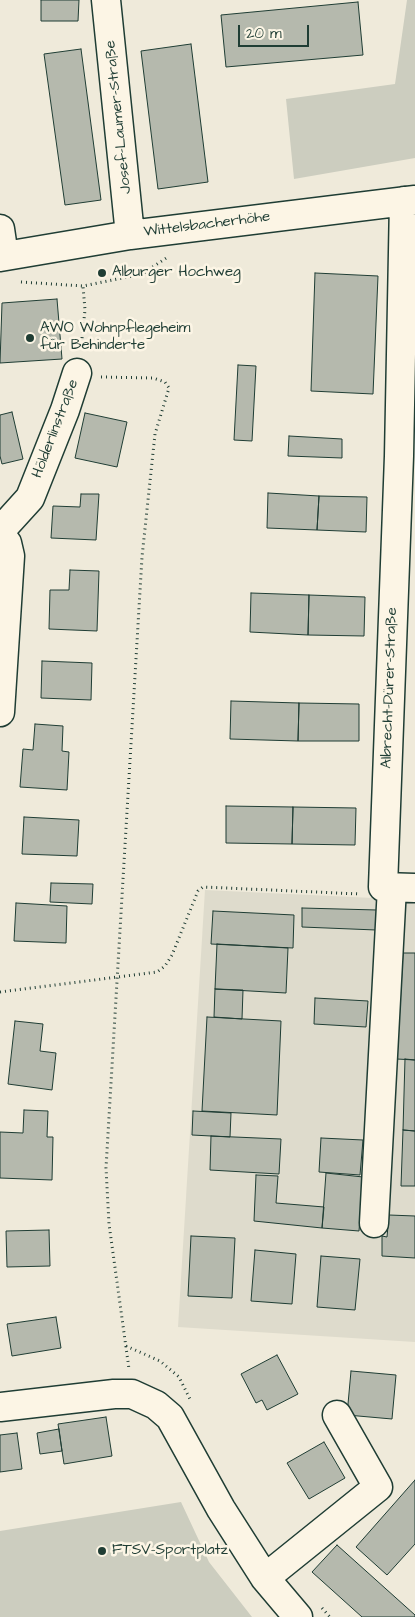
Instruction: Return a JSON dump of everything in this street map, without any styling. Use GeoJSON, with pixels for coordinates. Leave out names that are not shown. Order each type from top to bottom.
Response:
{"type":"FeatureCollection","features":[{"type":"Feature","properties":{"kind":"street","name":"Josef-Laumer-Straße"},"geometry":{"type":"LineString","coordinates":[[106,0],[130,235]]}},
{"type":"Feature","properties":{"kind":"street","name":"Wittelsbacherhöhe"},"geometry":{"type":"LineString","coordinates":[[2,256],[130,235],[410,200]]}},
{"type":"Feature","properties":{"kind":"street","name":"Albrecht-Dürer-Straße"},"geometry":{"type":"LineString","coordinates":[[374,1223],[397,887],[407,457],[410,200]]}},
{"type":"Feature","properties":{"kind":"street"},"geometry":{"type":"LineString","coordinates":[[0,229],[2,256]]}},
{"type":"Feature","properties":{"kind":"street","name":"Hölderlinstraße"},"geometry":{"type":"LineString","coordinates":[[0,531],[30,498],[65,410],[77,373]]}},
{"type":"Feature","properties":{"kind":"street"},"geometry":{"type":"LineString","coordinates":[[0,536],[7,543],[10,556],[0,712]]}},
{"type":"Feature","properties":{"kind":"street"},"geometry":{"type":"LineString","coordinates":[[0,1407],[63,1398],[114,1394],[132,1394],[156,1405],[170,1418],[221,1509],[265,1578],[298,1617]]}},
{"type":"Feature","properties":{"kind":"street"},"geometry":{"type":"LineString","coordinates":[[265,1578],[378,1487],[337,1415]]}},
{"type":"Feature","properties":{"kind":"path","name":"Hölderlinstraße"},"geometry":{"type":"LineString","coordinates":[[77,373],[84,336],[85,310],[83,286]]}},
{"type":"Feature","properties":{"kind":"path"},"geometry":{"type":"LineString","coordinates":[[77,373],[102,377],[154,378],[164,382],[169,388],[155,434],[142,557],[106,1168],[109,1224],[132,1394]]}},
{"type":"Feature","properties":{"kind":"path"},"geometry":{"type":"LineString","coordinates":[[0,992],[116,979],[158,972],[166,966],[198,891],[203,887],[367,894],[397,887]]}},
{"type":"Feature","properties":{"kind":"shaded area"},"geometry":{"type":"Polygon","coordinates":[[[407,0],[415,0],[415,158],[294,179],[286,99],[395,84],[407,0]]]}},
{"type":"Feature","properties":{"kind":"shaded area"},"geometry":{"type":"Polygon","coordinates":[[[205,890],[415,900],[415,1342],[178,1327],[205,890]]]}},
{"type":"Feature","properties":{"kind":"shaded area","name":"FTSV-Sportplatz"},"geometry":{"type":"Polygon","coordinates":[[[181,1502],[209,1562],[252,1617],[0,1617],[0,1531],[181,1502]]]}},
{"type":"Feature","properties":{"kind":"building"},"geometry":{"type":"Polygon","coordinates":[[[41,0],[79,0],[78,21],[41,21],[41,0]]]}},
{"type":"Feature","properties":{"kind":"building"},"geometry":{"type":"Polygon","coordinates":[[[358,2],[363,55],[226,67],[221,15],[358,2]]]}},
{"type":"Feature","properties":{"kind":"building"},"geometry":{"type":"Polygon","coordinates":[[[191,44],[208,182],[158,189],[141,51],[191,44]]]}},
{"type":"Feature","properties":{"kind":"building"},"geometry":{"type":"Polygon","coordinates":[[[81,49],[101,200],[65,205],[44,54],[81,49]]]}},
{"type":"Feature","properties":{"kind":"building"},"geometry":{"type":"Polygon","coordinates":[[[315,273],[378,276],[373,394],[311,391],[315,273]]]}},
{"type":"Feature","properties":{"kind":"building","name":"AWO Wohnpflegeheim für Behinderte"},"geometry":{"type":"Polygon","coordinates":[[[57,299],[62,359],[0,363],[2,303],[57,299]]]}},
{"type":"Feature","properties":{"kind":"building"},"geometry":{"type":"Polygon","coordinates":[[[238,365],[256,366],[252,441],[234,440],[238,365]]]}},
{"type":"Feature","properties":{"kind":"building"},"geometry":{"type":"Polygon","coordinates":[[[12,412],[23,459],[2,464],[0,456],[0,415],[12,412]]]}},
{"type":"Feature","properties":{"kind":"building"},"geometry":{"type":"Polygon","coordinates":[[[85,413],[127,422],[117,467],[75,458],[85,413]]]}},
{"type":"Feature","properties":{"kind":"building"},"geometry":{"type":"Polygon","coordinates":[[[289,436],[342,439],[342,458],[288,456],[289,436]]]}},
{"type":"Feature","properties":{"kind":"building"},"geometry":{"type":"Polygon","coordinates":[[[268,493],[319,496],[317,530],[267,528],[268,493]]]}},
{"type":"Feature","properties":{"kind":"building"},"geometry":{"type":"Polygon","coordinates":[[[81,494],[99,494],[96,540],[51,538],[53,506],[80,507],[81,494]]]}},
{"type":"Feature","properties":{"kind":"building"},"geometry":{"type":"Polygon","coordinates":[[[319,496],[367,497],[366,532],[317,530],[319,496]]]}},
{"type":"Feature","properties":{"kind":"building"},"geometry":{"type":"Polygon","coordinates":[[[70,570],[99,571],[97,631],[49,629],[50,590],[69,590],[70,570]]]}},
{"type":"Feature","properties":{"kind":"building"},"geometry":{"type":"Polygon","coordinates":[[[251,593],[309,595],[308,635],[250,632],[251,593]]]}},
{"type":"Feature","properties":{"kind":"building"},"geometry":{"type":"Polygon","coordinates":[[[309,595],[365,597],[364,636],[308,635],[309,595]]]}},
{"type":"Feature","properties":{"kind":"building"},"geometry":{"type":"Polygon","coordinates":[[[42,661],[92,663],[91,700],[41,698],[42,661]]]}},
{"type":"Feature","properties":{"kind":"building"},"geometry":{"type":"Polygon","coordinates":[[[231,701],[299,703],[298,741],[230,739],[231,701]]]}},
{"type":"Feature","properties":{"kind":"building"},"geometry":{"type":"Polygon","coordinates":[[[299,703],[359,704],[359,741],[298,741],[299,703]]]}},
{"type":"Feature","properties":{"kind":"building"},"geometry":{"type":"Polygon","coordinates":[[[35,724],[63,726],[62,751],[69,752],[67,790],[20,787],[23,749],[33,750],[35,724]]]}},
{"type":"Feature","properties":{"kind":"building"},"geometry":{"type":"Polygon","coordinates":[[[226,806],[293,807],[292,844],[226,843],[226,806]]]}},
{"type":"Feature","properties":{"kind":"building"},"geometry":{"type":"Polygon","coordinates":[[[293,807],[356,808],[355,845],[292,844],[293,807]]]}},
{"type":"Feature","properties":{"kind":"building"},"geometry":{"type":"Polygon","coordinates":[[[24,817],[79,820],[77,856],[22,854],[24,817]]]}},
{"type":"Feature","properties":{"kind":"building"},"geometry":{"type":"Polygon","coordinates":[[[51,883],[93,884],[92,904],[50,902],[51,883]]]}},
{"type":"Feature","properties":{"kind":"building"},"geometry":{"type":"Polygon","coordinates":[[[16,903],[67,906],[66,943],[14,941],[16,903]]]}},
{"type":"Feature","properties":{"kind":"building"},"geometry":{"type":"Polygon","coordinates":[[[302,908],[377,910],[376,930],[302,927],[302,908]]]}},
{"type":"Feature","properties":{"kind":"building"},"geometry":{"type":"Polygon","coordinates":[[[213,911],[294,915],[293,948],[211,944],[213,911]]]}},
{"type":"Feature","properties":{"kind":"building"},"geometry":{"type":"Polygon","coordinates":[[[217,944],[288,948],[286,993],[215,989],[217,944]]]}},
{"type":"Feature","properties":{"kind":"building"},"geometry":{"type":"Polygon","coordinates":[[[403,953],[415,953],[415,1060],[397,1059],[403,953]]]}},
{"type":"Feature","properties":{"kind":"building"},"geometry":{"type":"Polygon","coordinates":[[[215,989],[243,990],[242,1019],[214,1017],[215,989]]]}},
{"type":"Feature","properties":{"kind":"building"},"geometry":{"type":"Polygon","coordinates":[[[315,998],[368,1001],[366,1027],[314,1024],[315,998]]]}},
{"type":"Feature","properties":{"kind":"building"},"geometry":{"type":"Polygon","coordinates":[[[207,1017],[281,1021],[277,1115],[202,1111],[207,1017]]]}},
{"type":"Feature","properties":{"kind":"building"},"geometry":{"type":"Polygon","coordinates":[[[15,1021],[43,1024],[40,1051],[56,1053],[52,1090],[8,1084],[15,1021]]]}},
{"type":"Feature","properties":{"kind":"building"},"geometry":{"type":"Polygon","coordinates":[[[405,1059],[415,1060],[415,1131],[403,1130],[405,1059]]]}},
{"type":"Feature","properties":{"kind":"building"},"geometry":{"type":"Polygon","coordinates":[[[24,1110],[48,1111],[47,1137],[53,1137],[52,1180],[0,1178],[0,1132],[23,1133],[24,1110]]]}},
{"type":"Feature","properties":{"kind":"building"},"geometry":{"type":"Polygon","coordinates":[[[193,1111],[231,1113],[230,1137],[192,1135],[193,1111]]]}},
{"type":"Feature","properties":{"kind":"building"},"geometry":{"type":"Polygon","coordinates":[[[403,1130],[415,1131],[415,1186],[401,1186],[403,1130]]]}},
{"type":"Feature","properties":{"kind":"building"},"geometry":{"type":"Polygon","coordinates":[[[211,1136],[281,1139],[279,1174],[210,1170],[211,1136]]]}},
{"type":"Feature","properties":{"kind":"building"},"geometry":{"type":"Polygon","coordinates":[[[321,1138],[363,1140],[360,1175],[319,1172],[321,1138]]]}},
{"type":"Feature","properties":{"kind":"building"},"geometry":{"type":"Polygon","coordinates":[[[326,1173],[363,1177],[359,1231],[322,1228],[326,1173]]]}},
{"type":"Feature","properties":{"kind":"building"},"geometry":{"type":"Polygon","coordinates":[[[256,1175],[278,1176],[276,1203],[324,1207],[322,1228],[254,1221],[256,1175]]]}},
{"type":"Feature","properties":{"kind":"building"},"geometry":{"type":"Polygon","coordinates":[[[389,1215],[415,1216],[415,1258],[382,1256],[382,1236],[387,1237],[389,1215]]]}},
{"type":"Feature","properties":{"kind":"building"},"geometry":{"type":"Polygon","coordinates":[[[49,1230],[50,1266],[7,1267],[6,1231],[49,1230]]]}},
{"type":"Feature","properties":{"kind":"building"},"geometry":{"type":"Polygon","coordinates":[[[191,1236],[235,1238],[232,1298],[188,1296],[191,1236]]]}},
{"type":"Feature","properties":{"kind":"building"},"geometry":{"type":"Polygon","coordinates":[[[255,1250],[296,1254],[292,1304],[251,1301],[255,1250]]]}},
{"type":"Feature","properties":{"kind":"building"},"geometry":{"type":"Polygon","coordinates":[[[321,1256],[360,1259],[355,1310],[317,1307],[321,1256]]]}},
{"type":"Feature","properties":{"kind":"building"},"geometry":{"type":"Polygon","coordinates":[[[56,1317],[61,1348],[12,1356],[7,1324],[56,1317]]]}},
{"type":"Feature","properties":{"kind":"building"},"geometry":{"type":"Polygon","coordinates":[[[277,1355],[298,1394],[267,1410],[262,1400],[256,1403],[241,1374],[277,1355]]]}},
{"type":"Feature","properties":{"kind":"building"},"geometry":{"type":"Polygon","coordinates":[[[351,1371],[396,1375],[392,1419],[347,1415],[351,1371]]]}},
{"type":"Feature","properties":{"kind":"building"},"geometry":{"type":"Polygon","coordinates":[[[106,1417],[112,1456],[64,1464],[58,1424],[106,1417]]]}},
{"type":"Feature","properties":{"kind":"building"},"geometry":{"type":"Polygon","coordinates":[[[59,1429],[62,1451],[40,1454],[37,1433],[59,1429]]]}},
{"type":"Feature","properties":{"kind":"building"},"geometry":{"type":"Polygon","coordinates":[[[17,1433],[22,1469],[0,1472],[0,1435],[17,1433]]]}},
{"type":"Feature","properties":{"kind":"building"},"geometry":{"type":"Polygon","coordinates":[[[324,1442],[345,1478],[309,1499],[287,1463],[324,1442]]]}},
{"type":"Feature","properties":{"kind":"building"},"geometry":{"type":"Polygon","coordinates":[[[415,1480],[415,1544],[387,1575],[356,1547],[415,1480]]]}},
{"type":"Feature","properties":{"kind":"building"},"geometry":{"type":"Polygon","coordinates":[[[337,1545],[415,1617],[362,1617],[312,1572],[337,1545]]]}},
{"type":"Feature","properties":{"kind":"place","name":"Alburger Hochweg"},"geometry":{"type":"Point","coordinates":[102,273]}},
{"type":"Feature","properties":{"kind":"place","name":"AWO Wohnpflegeheim für Behinderte"},"geometry":{"type":"Point","coordinates":[30,338]}},
{"type":"Feature","properties":{"kind":"place","name":"FTSV-Sportplatz"},"geometry":{"type":"Point","coordinates":[102,1551]}}]}
